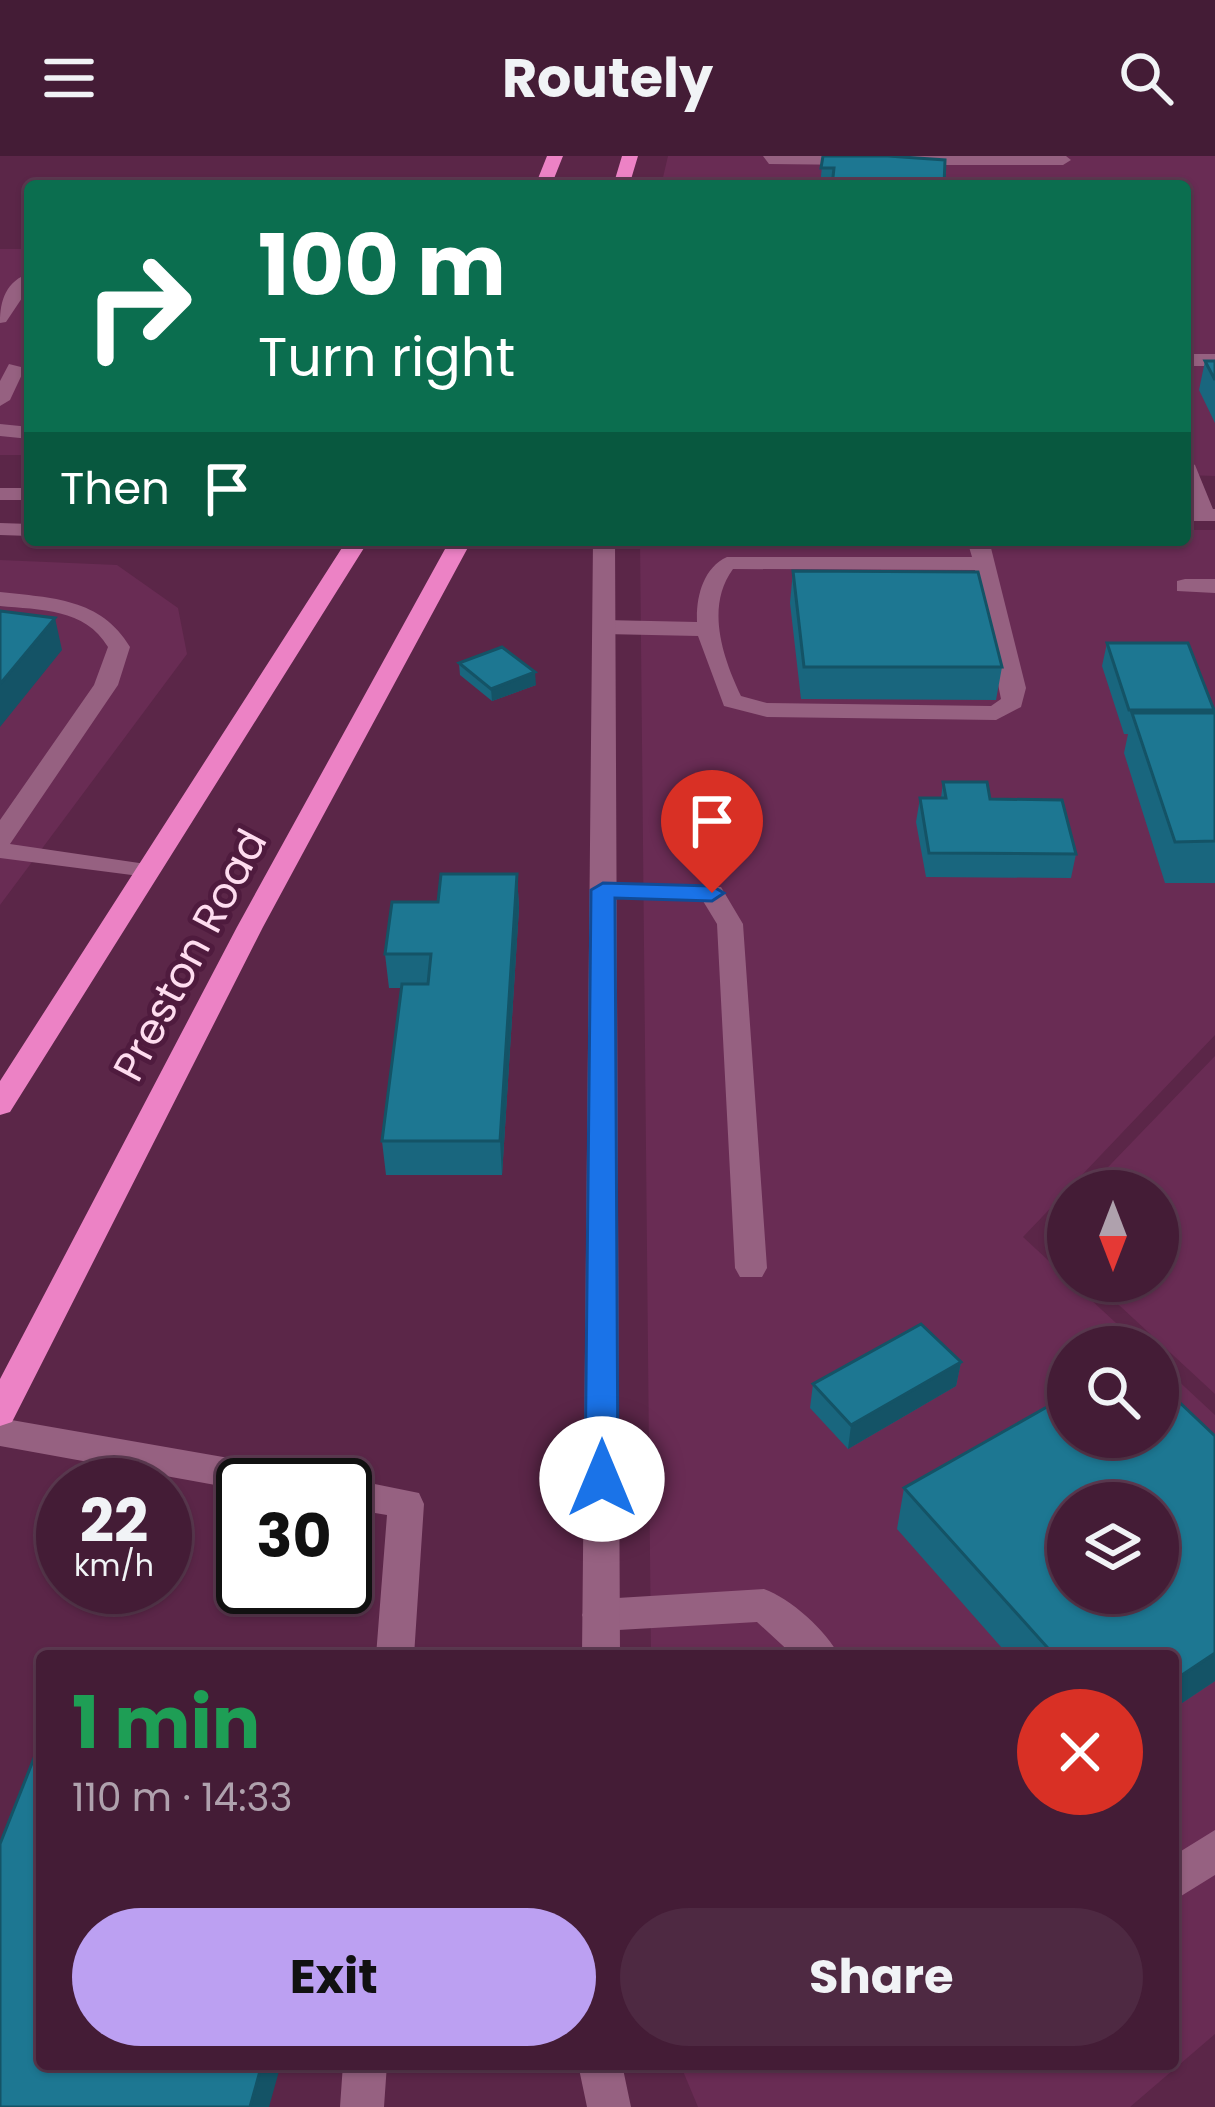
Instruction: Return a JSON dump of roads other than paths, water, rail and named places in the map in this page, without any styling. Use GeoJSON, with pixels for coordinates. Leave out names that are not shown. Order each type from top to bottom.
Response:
{"type":"FeatureCollection","features":[{"type":"Feature","properties":{"kind":"main road","name":"Preston Road"},"geometry":{"type":"LineString","coordinates":[[0,1106],[354,546]]}},
{"type":"Feature","properties":{"kind":"main road","name":"Preston Road"},"geometry":{"type":"LineString","coordinates":[[0,1412],[250,927],[457,546]]}},
{"type":"Feature","properties":{"kind":"street"},"geometry":{"type":"LineString","coordinates":[[769,158],[1062,158]]}},
{"type":"Feature","properties":{"kind":"street"},"geometry":{"type":"LineString","coordinates":[[994,160],[1002,180]]}},
{"type":"Feature","properties":{"kind":"street"},"geometry":{"type":"LineString","coordinates":[[0,318],[24,282]]}},
{"type":"Feature","properties":{"kind":"street"},"geometry":{"type":"LineString","coordinates":[[0,400],[15,368]]}},
{"type":"Feature","properties":{"kind":"street"},"geometry":{"type":"LineString","coordinates":[[1191,482],[1202,514]]}},
{"type":"Feature","properties":{"kind":"street"},"geometry":{"type":"LineString","coordinates":[[601,1650],[604,546]]}},
{"type":"Feature","properties":{"kind":"street"},"geometry":{"type":"LineString","coordinates":[[981,552],[1014,688],[1013,702],[996,713],[767,710],[732,701],[707,629],[712,578],[727,563],[981,552]]}},
{"type":"Feature","properties":{"kind":"street"},"geometry":{"type":"LineString","coordinates":[[1185,586],[1215,586]]}},
{"type":"Feature","properties":{"kind":"street"},"geometry":{"type":"LineString","coordinates":[[0,599],[86,610],[110,626],[118,647],[106,685],[0,839]]}},
{"type":"Feature","properties":{"kind":"street"},"geometry":{"type":"LineString","coordinates":[[604,627],[707,629]]}},
{"type":"Feature","properties":{"kind":"street"},"geometry":{"type":"LineString","coordinates":[[0,850],[146,872]]}},
{"type":"Feature","properties":{"kind":"street"},"geometry":{"type":"LineString","coordinates":[[603,890],[712,893],[730,924],[751,1268]]}},
{"type":"Feature","properties":{"kind":"street"},"geometry":{"type":"LineString","coordinates":[[0,1432],[216,1470]]}},
{"type":"Feature","properties":{"kind":"street"},"geometry":{"type":"LineString","coordinates":[[372,1498],[406,1504],[395,1650]]}},
{"type":"Feature","properties":{"kind":"street"},"geometry":{"type":"LineString","coordinates":[[601,1615],[764,1604],[814,1650]]}},
{"type":"Feature","properties":{"kind":"street"},"geometry":{"type":"LineString","coordinates":[[1179,1877],[1215,1850]]}},
{"type":"Feature","properties":{"kind":"street"},"geometry":{"type":"LineString","coordinates":[[362,2107],[365,2070]]}},
{"type":"Feature","properties":{"kind":"street"},"geometry":{"type":"LineString","coordinates":[[601,2070],[609,2107]]}}]}
